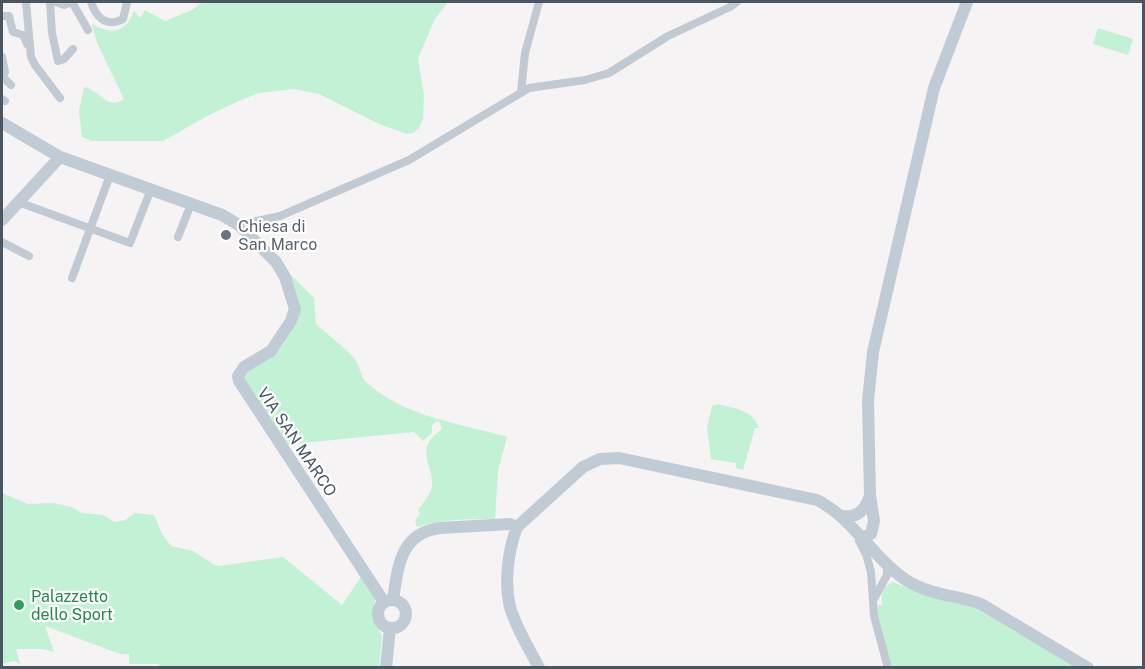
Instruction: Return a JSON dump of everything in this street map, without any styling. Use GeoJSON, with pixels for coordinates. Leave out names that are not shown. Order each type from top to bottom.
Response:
{"type":"FeatureCollection","features":[{"type":"Feature","properties":{"kind":"street"},"geometry":{"type":"LineString","coordinates":[[26,2],[31,57],[60,98]]}},
{"type":"Feature","properties":{"kind":"street"},"geometry":{"type":"LineString","coordinates":[[50,2],[52,33],[58,61],[64,59],[74,49]]}},
{"type":"Feature","properties":{"kind":"street"},"geometry":{"type":"LineString","coordinates":[[56,2],[64,5],[71,2],[88,30]]}},
{"type":"Feature","properties":{"kind":"street"},"geometry":{"type":"LineString","coordinates":[[91,2],[96,15],[112,23],[123,18],[128,2]]}},
{"type":"Feature","properties":{"kind":"street"},"geometry":{"type":"LineString","coordinates":[[521,92],[525,53],[539,2]]}},
{"type":"Feature","properties":{"kind":"street"},"geometry":{"type":"LineString","coordinates":[[239,225],[280,216],[409,160],[521,92],[534,87],[585,80],[609,73],[668,36],[737,2]]}},
{"type":"Feature","properties":{"kind":"street"},"geometry":{"type":"LineString","coordinates":[[885,561],[878,542],[870,495],[868,401],[873,352],[932,97],[967,2]]}},
{"type":"Feature","properties":{"kind":"street"},"geometry":{"type":"LineString","coordinates":[[2,16],[9,16],[13,32],[23,35],[32,51]]}},
{"type":"Feature","properties":{"kind":"street"},"geometry":{"type":"LineString","coordinates":[[2,57],[4,81]]}},
{"type":"Feature","properties":{"kind":"street","name":"VIA SAN MARCO"},"geometry":{"type":"LineString","coordinates":[[3,126],[60,156],[222,215],[239,225],[281,269],[295,309],[291,321],[271,351],[241,371],[238,376],[241,387],[388,601]]}},
{"type":"Feature","properties":{"kind":"street"},"geometry":{"type":"LineString","coordinates":[[2,226],[9,211],[60,156]]}},
{"type":"Feature","properties":{"kind":"street"},"geometry":{"type":"LineString","coordinates":[[72,278],[110,174]]}},
{"type":"Feature","properties":{"kind":"street"},"geometry":{"type":"LineString","coordinates":[[9,211],[90,228],[130,243],[151,189]]}},
{"type":"Feature","properties":{"kind":"street"},"geometry":{"type":"LineString","coordinates":[[178,237],[191,204]]}},
{"type":"Feature","properties":{"kind":"street"},"geometry":{"type":"LineString","coordinates":[[2,242],[28,256]]}},
{"type":"Feature","properties":{"kind":"street"},"geometry":{"type":"LineString","coordinates":[[539,668],[514,618],[508,597],[510,547],[517,527],[583,467],[591,462],[608,458],[619,458],[805,496],[826,504],[905,579],[929,592],[981,604],[1088,668]]}},
{"type":"Feature","properties":{"kind":"street"},"geometry":{"type":"LineString","coordinates":[[860,536],[870,495]]}},
{"type":"Feature","properties":{"kind":"street"},"geometry":{"type":"LineString","coordinates":[[842,519],[859,514],[866,508]]}},
{"type":"Feature","properties":{"kind":"street"},"geometry":{"type":"LineString","coordinates":[[842,519],[856,535],[866,554],[877,585]]}},
{"type":"Feature","properties":{"kind":"street"},"geometry":{"type":"LineString","coordinates":[[860,536],[871,534],[874,521]]}},
{"type":"Feature","properties":{"kind":"street"},"geometry":{"type":"LineString","coordinates":[[388,601],[403,605],[406,617],[402,624],[390,628],[381,624],[378,610],[388,601],[406,547],[420,534],[429,529],[440,528],[510,524],[517,527]]}},
{"type":"Feature","properties":{"kind":"street"},"geometry":{"type":"LineString","coordinates":[[885,561],[878,567],[877,585],[872,605],[888,668]]}},
{"type":"Feature","properties":{"kind":"street"},"geometry":{"type":"LineString","coordinates":[[877,585],[905,579]]}},
{"type":"Feature","properties":{"kind":"street"},"geometry":{"type":"LineString","coordinates":[[386,668],[390,628]]}},
{"type":"Feature","properties":{"kind":"green space"},"geometry":{"type":"Polygon","coordinates":[[[203,2],[448,2],[435,19],[418,58],[424,96],[423,119],[419,128],[407,134],[379,124],[319,94],[294,89],[259,93],[241,100],[163,141],[92,141],[82,137],[79,111],[84,87],[113,103],[124,99],[97,43],[92,24],[105,30],[117,30],[127,24],[134,11],[140,18],[145,10],[165,21],[192,10],[203,2]]]}},
{"type":"Feature","properties":{"kind":"green space"},"geometry":{"type":"Polygon","coordinates":[[[1098,28],[1133,39],[1128,55],[1093,44],[1098,28]]]}},
{"type":"Feature","properties":{"kind":"green space"},"geometry":{"type":"Polygon","coordinates":[[[288,272],[314,298],[316,324],[354,358],[364,380],[381,394],[415,411],[507,437],[498,471],[495,519],[465,519],[417,527],[415,520],[420,514],[418,510],[431,490],[432,482],[426,452],[433,437],[442,429],[437,421],[432,425],[432,433],[423,441],[414,432],[282,445],[244,380],[248,371],[277,353],[298,320],[300,306],[288,272]]]}},
{"type":"Feature","properties":{"kind":"green space"},"geometry":{"type":"Polygon","coordinates":[[[718,404],[748,414],[753,417],[759,428],[755,428],[743,470],[736,468],[736,463],[711,459],[707,427],[712,406],[718,404]]]}},
{"type":"Feature","properties":{"kind":"green space"},"geometry":{"type":"Polygon","coordinates":[[[2,493],[28,504],[53,503],[72,507],[82,513],[103,515],[115,522],[125,520],[135,513],[154,515],[162,534],[171,546],[193,551],[219,566],[283,557],[342,605],[361,577],[375,598],[373,618],[382,636],[379,667],[160,668],[159,664],[129,664],[129,654],[120,654],[45,626],[54,652],[43,649],[16,649],[20,664],[14,661],[2,664],[2,493]]]}},
{"type":"Feature","properties":{"kind":"green space"},"geometry":{"type":"Polygon","coordinates":[[[893,582],[919,593],[977,609],[1076,667],[890,667],[877,613],[878,605],[882,605],[883,591],[893,582]]]}},
{"type":"Feature","properties":{"kind":"place","name":"Chiesa di San Marco"},"geometry":{"type":"Point","coordinates":[226,235]}},
{"type":"Feature","properties":{"kind":"place","name":"Palazzetto dello Sport"},"geometry":{"type":"Point","coordinates":[19,605]}}]}
